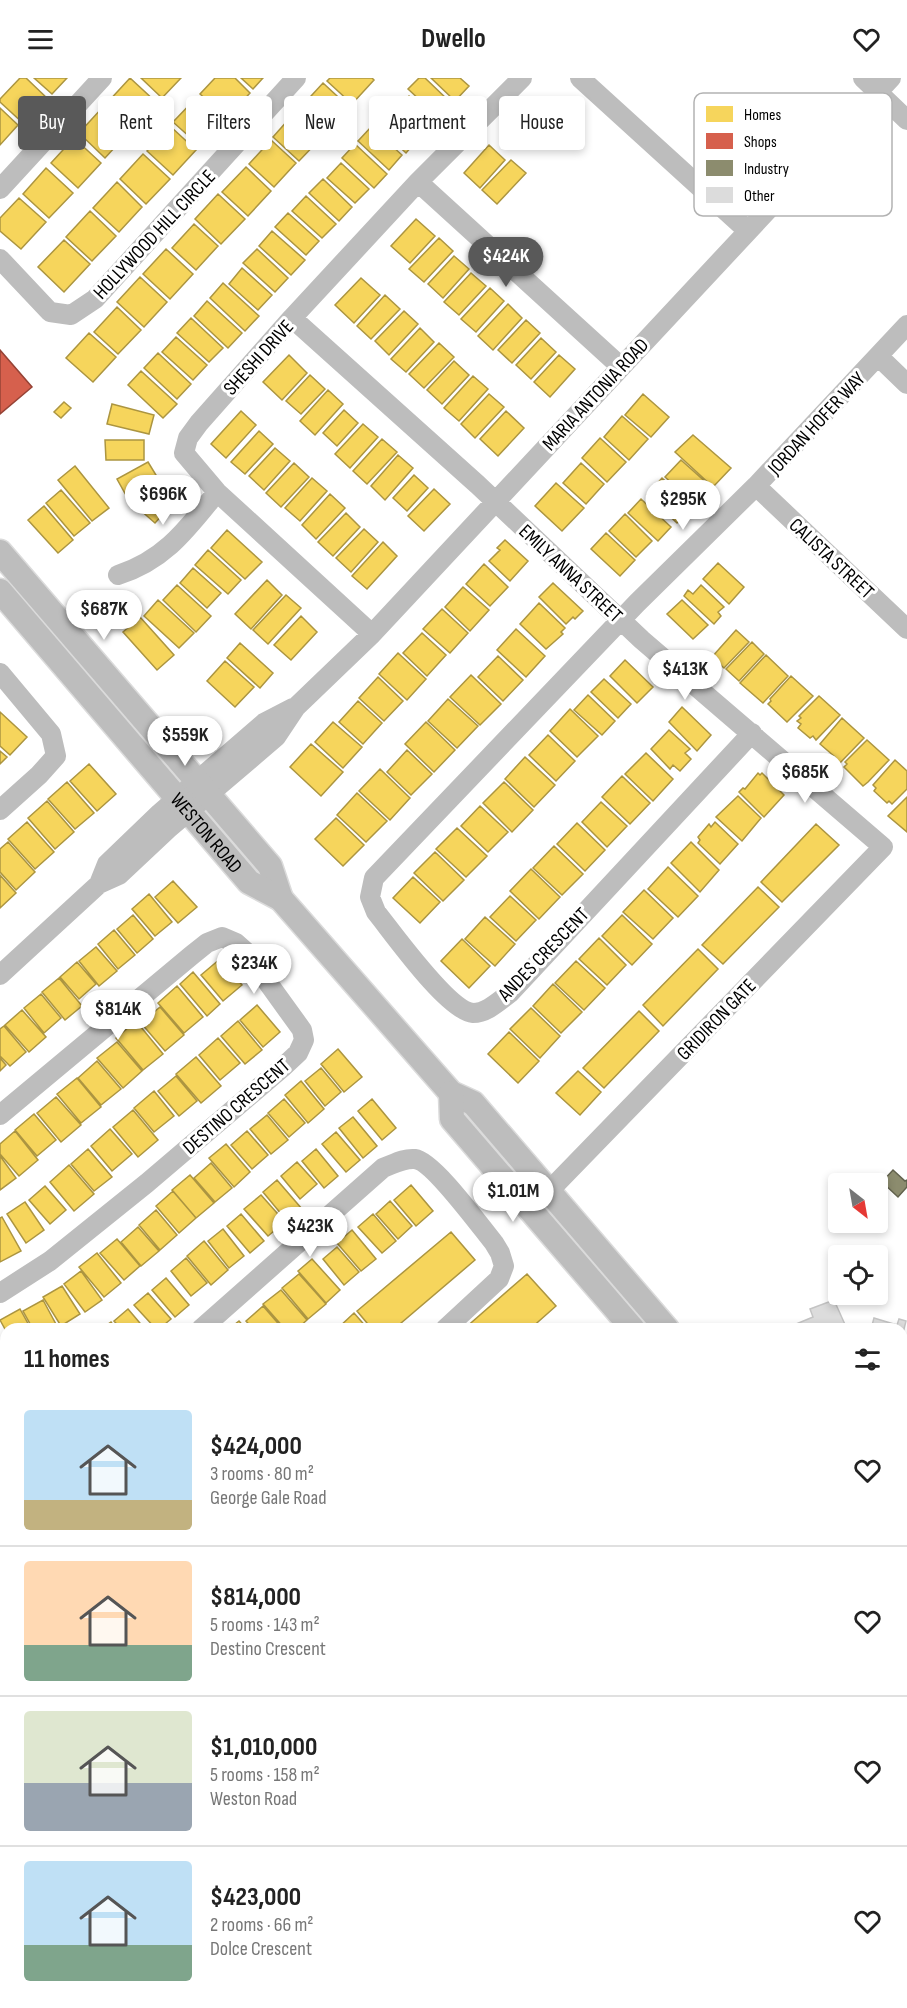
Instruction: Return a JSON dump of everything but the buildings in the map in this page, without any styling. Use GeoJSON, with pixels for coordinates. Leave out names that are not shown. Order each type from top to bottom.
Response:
{"type":"FeatureCollection","features":[{"type":"Feature","properties":{"kind":"main road","name":"WESTON ROAD"},"geometry":{"type":"LineString","coordinates":[[0,552],[270,866],[281,899]]}},
{"type":"Feature","properties":{"kind":"main road","name":"WESTON ROAD"},"geometry":{"type":"LineString","coordinates":[[0,591],[249,882],[281,899],[451,1093],[473,1103],[662,1323]]}},
{"type":"Feature","properties":{"kind":"main road"},"geometry":{"type":"LineString","coordinates":[[451,1093],[452,1119],[628,1323]]}},
{"type":"Feature","properties":{"kind":"street"},"geometry":{"type":"LineString","coordinates":[[0,189],[102,78]]}},
{"type":"Feature","properties":{"kind":"street","name":"HOLLYWOOD HILL CIRCLE"},"geometry":{"type":"LineString","coordinates":[[0,259],[50,312],[71,315],[95,299],[297,78]]}},
{"type":"Feature","properties":{"kind":"street","name":"SHESHI DRIVE"},"geometry":{"type":"LineString","coordinates":[[372,634],[217,492],[184,453],[188,438],[292,318],[418,182],[522,78]]}},
{"type":"Feature","properties":{"kind":"street"},"geometry":{"type":"LineString","coordinates":[[580,78],[694,182]]}},
{"type":"Feature","properties":{"kind":"street"},"geometry":{"type":"LineString","coordinates":[[863,78],[884,85]]}},
{"type":"Feature","properties":{"kind":"street"},"geometry":{"type":"LineString","coordinates":[[892,97],[907,120]]}},
{"type":"Feature","properties":{"kind":"street"},"geometry":{"type":"LineString","coordinates":[[418,182],[620,366]]}},
{"type":"Feature","properties":{"kind":"street"},"geometry":{"type":"LineString","coordinates":[[732,216],[747,230]]}},
{"type":"Feature","properties":{"kind":"street","name":"MARIA ANTONIA ROAD"},"geometry":{"type":"LineString","coordinates":[[0,975],[99,885],[107,864],[203,788],[276,737],[296,707],[372,634],[760,216]]}},
{"type":"Feature","properties":{"kind":"street","name":"EMILY ANNA STREET"},"geometry":{"type":"LineString","coordinates":[[292,318],[495,501],[621,620],[883,847]]}},
{"type":"Feature","properties":{"kind":"street","name":"JORDAN HOFER WAY"},"geometry":{"type":"LineString","coordinates":[[621,620],[756,486],[907,325]]}},
{"type":"Feature","properties":{"kind":"street"},"geometry":{"type":"LineString","coordinates":[[878,356],[907,384]]}},
{"type":"Feature","properties":{"kind":"street","name":"CALISTA STREET"},"geometry":{"type":"LineString","coordinates":[[756,486],[907,629]]}},
{"type":"Feature","properties":{"kind":"street"},"geometry":{"type":"LineString","coordinates":[[118,575],[137,569],[168,548],[181,536],[217,492]]}},
{"type":"Feature","properties":{"kind":"street","name":"ANDES CRESCENT"},"geometry":{"type":"LineString","coordinates":[[621,620],[374,878],[370,897],[376,912],[444,996],[472,1013],[488,1009],[510,993],[752,733]]}},
{"type":"Feature","properties":{"kind":"street"},"geometry":{"type":"LineString","coordinates":[[0,673],[51,734],[56,756],[39,775],[0,810]]}},
{"type":"Feature","properties":{"kind":"street","name":"GRIDIRON GATE"},"geometry":{"type":"LineString","coordinates":[[548,1191],[883,847]]}},
{"type":"Feature","properties":{"kind":"street","name":"DESTINO CRESCENT"},"geometry":{"type":"LineString","coordinates":[[0,1116],[192,955],[207,943],[222,937],[236,943],[245,951],[303,1030],[304,1040],[298,1053],[282,1068],[147,1183],[50,1261],[0,1293]]}},
{"type":"Feature","properties":{"kind":"street"},"geometry":{"type":"LineString","coordinates":[[208,1323],[383,1168],[401,1160],[417,1159],[433,1169],[494,1243],[504,1266],[500,1279],[452,1323]]}}]}
